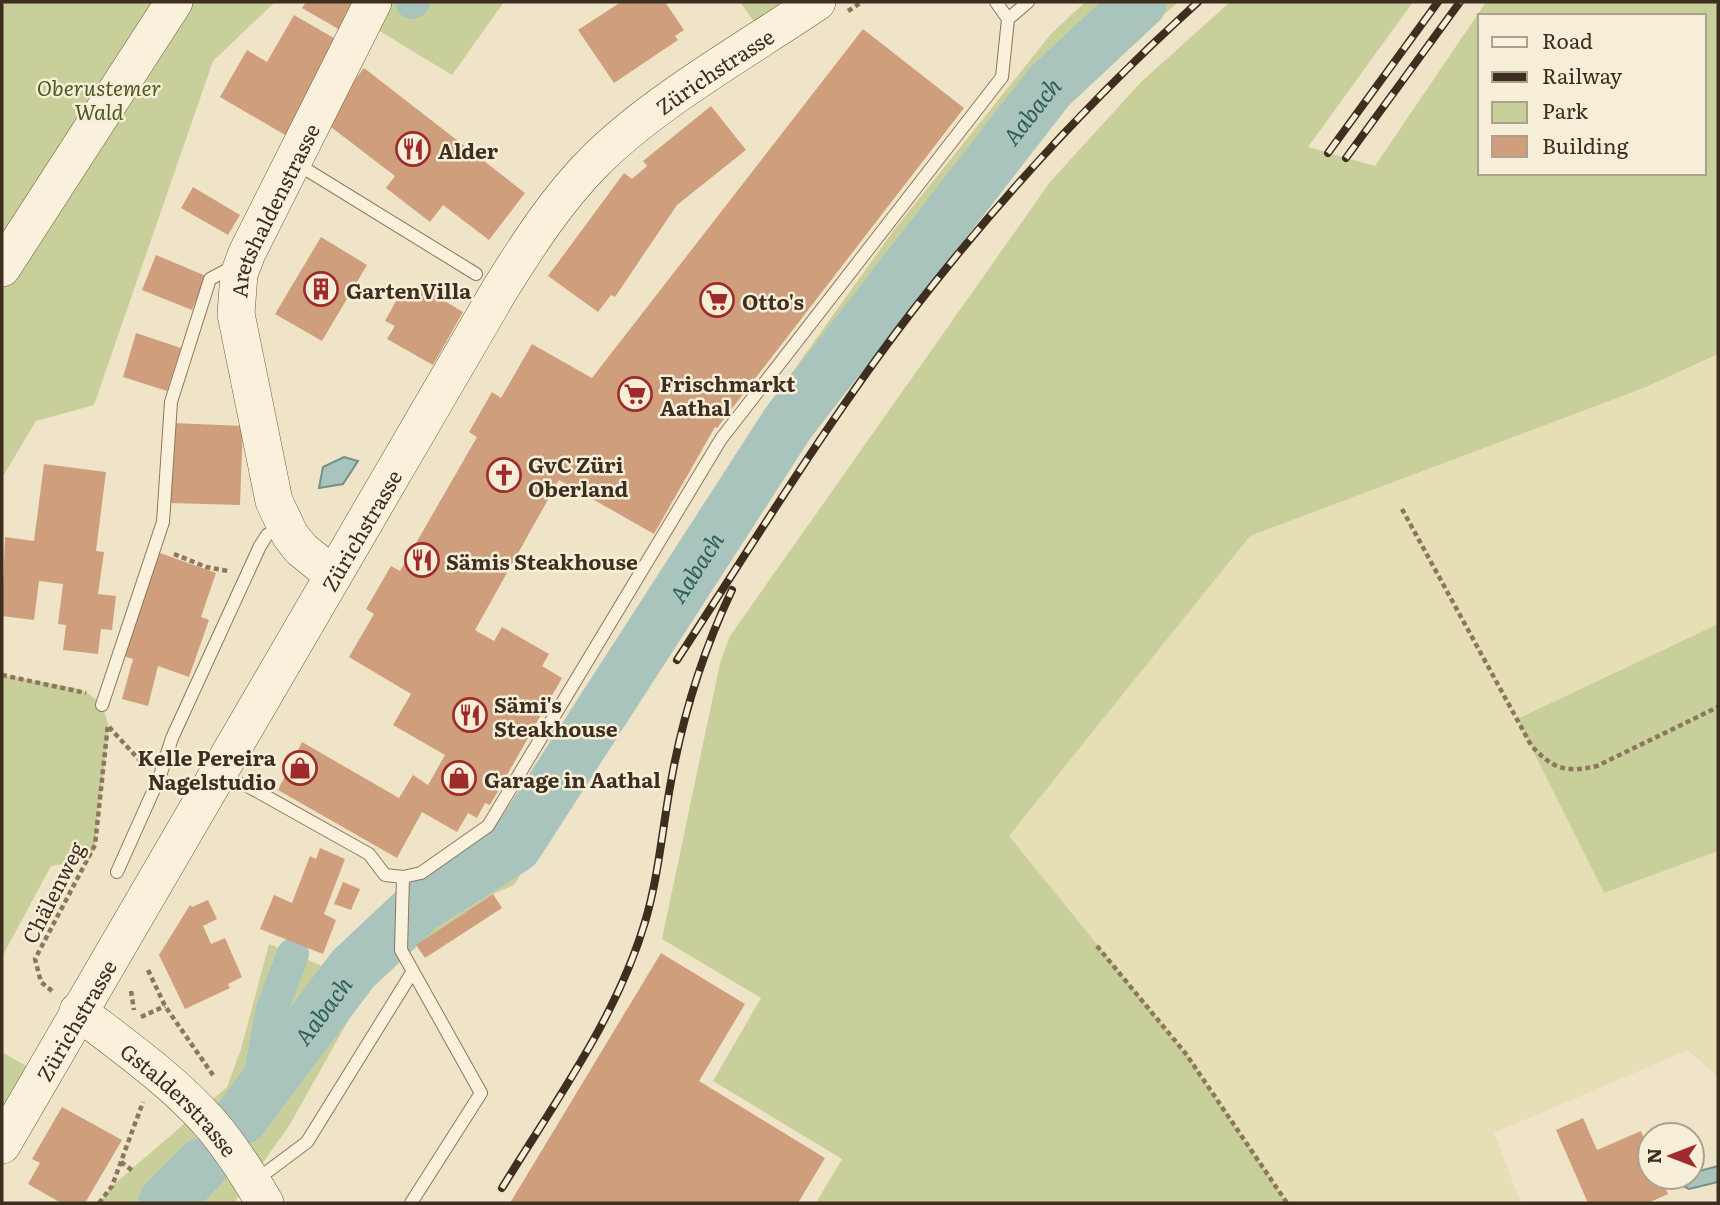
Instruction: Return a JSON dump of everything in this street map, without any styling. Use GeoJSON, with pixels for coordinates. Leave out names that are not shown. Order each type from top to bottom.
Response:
{"type":"FeatureCollection","features":[{"type":"Feature","properties":{"kind":"main road"},"geometry":{"type":"LineString","coordinates":[[2,268],[174,2]]}},
{"type":"Feature","properties":{"kind":"main road","name":"Aretshaldenstrasse"},"geometry":{"type":"LineString","coordinates":[[333,575],[301,550],[284,525],[269,482],[238,336],[236,314],[239,274],[373,2]]}},
{"type":"Feature","properties":{"kind":"main road","name":"Zürichstrasse"},"geometry":{"type":"LineString","coordinates":[[2,1145],[514,266],[586,172],[652,114],[828,9]]}},
{"type":"Feature","properties":{"kind":"main road","name":"Gstalderstrasse"},"geometry":{"type":"LineString","coordinates":[[78,1011],[159,1074],[200,1111],[259,1193]]}},
{"type":"Feature","properties":{"kind":"lane"},"geometry":{"type":"LineString","coordinates":[[244,784],[369,854],[385,875],[404,877],[421,873],[488,826],[721,439],[1002,77],[1007,19],[996,2]]}},
{"type":"Feature","properties":{"kind":"lane"},"geometry":{"type":"LineString","coordinates":[[1007,19],[1028,2]]}},
{"type":"Feature","properties":{"kind":"lane"},"geometry":{"type":"LineString","coordinates":[[293,162],[476,274]]}},
{"type":"Feature","properties":{"kind":"lane"},"geometry":{"type":"LineString","coordinates":[[102,705],[156,547],[166,504],[171,401],[210,279],[225,271],[239,274]]}},
{"type":"Feature","properties":{"kind":"lane"},"geometry":{"type":"LineString","coordinates":[[117,872],[160,776],[172,738],[260,546],[267,535],[284,525]]}},
{"type":"Feature","properties":{"kind":"lane"},"geometry":{"type":"LineString","coordinates":[[404,877],[401,950],[481,1093],[411,1203]]}},
{"type":"Feature","properties":{"kind":"lane"},"geometry":{"type":"LineString","coordinates":[[259,1193],[307,1142],[413,971]]}},
{"type":"Feature","properties":{"kind":"path"},"geometry":{"type":"LineString","coordinates":[[828,9],[862,2]]}},
{"type":"Feature","properties":{"kind":"path"},"geometry":{"type":"LineString","coordinates":[[1402,509],[1531,745],[1547,763],[1575,771],[1597,766],[1718,707]]}},
{"type":"Feature","properties":{"kind":"path"},"geometry":{"type":"LineString","coordinates":[[156,547],[206,567]]}},
{"type":"Feature","properties":{"kind":"path"},"geometry":{"type":"LineString","coordinates":[[2,675],[75,688],[88,693],[102,705]]}},
{"type":"Feature","properties":{"kind":"path","name":"Chälenweg"},"geometry":{"type":"LineString","coordinates":[[78,1011],[41,982],[36,959],[95,845],[109,727],[149,771]]}},
{"type":"Feature","properties":{"kind":"path"},"geometry":{"type":"LineString","coordinates":[[1097,946],[1186,1054],[1287,1203]]}},
{"type":"Feature","properties":{"kind":"path"},"geometry":{"type":"LineString","coordinates":[[148,970],[165,1006],[215,1077],[211,1088]]}},
{"type":"Feature","properties":{"kind":"path"},"geometry":{"type":"LineString","coordinates":[[132,983],[132,1005],[138,1019],[148,1029]]}},
{"type":"Feature","properties":{"kind":"path"},"geometry":{"type":"LineString","coordinates":[[138,1019],[165,1006]]}},
{"type":"Feature","properties":{"kind":"path"},"geometry":{"type":"LineString","coordinates":[[99,1203],[112,1186],[144,1098]]}},
{"type":"Feature","properties":{"kind":"path"},"geometry":{"type":"LineString","coordinates":[[121,1162],[133,1171]]}},
{"type":"Feature","properties":{"kind":"shaded area"},"geometry":{"type":"Polygon","coordinates":[[[1718,354],[1718,624],[1517,719],[1604,893],[1718,851],[1718,1077],[1688,1050],[1494,1133],[1521,1203],[1287,1203],[1186,1054],[1009,836],[1250,536],[1646,387],[1718,354]]]}},
{"type":"Feature","properties":{"kind":"green space","name":"Oberustemer Wald"},"geometry":{"type":"Polygon","coordinates":[[[2,2],[275,2],[213,61],[94,405],[36,421],[2,478],[2,2]]]}},
{"type":"Feature","properties":{"kind":"green space"},"geometry":{"type":"Polygon","coordinates":[[[373,2],[504,2],[452,75],[363,21],[373,2]]]}},
{"type":"Feature","properties":{"kind":"green space"},"geometry":{"type":"Polygon","coordinates":[[[740,2],[817,2],[765,37],[740,2]]]}},
{"type":"Feature","properties":{"kind":"green space"},"geometry":{"type":"Polygon","coordinates":[[[1085,2],[1178,2],[1096,78],[1038,138],[997,184],[915,289],[810,432],[722,560],[514,885],[493,894],[375,973],[289,1126],[234,1203],[99,1203],[112,1186],[227,1087],[241,1049],[269,944],[325,967],[365,925],[502,830],[763,413],[894,230],[1051,34],[1085,2]]]}},
{"type":"Feature","properties":{"kind":"green space"},"geometry":{"type":"Polygon","coordinates":[[[1230,2],[1413,2],[1308,147],[1375,166],[1486,2],[1718,2],[1718,354],[1646,387],[1250,536],[1009,836],[1186,1054],[1287,1203],[816,1203],[842,1159],[713,1081],[761,998],[662,939],[720,663],[730,636],[1050,182],[1141,82],[1230,2]]]}},
{"type":"Feature","properties":{"kind":"green space"},"geometry":{"type":"Polygon","coordinates":[[[1718,624],[1718,851],[1604,893],[1517,719],[1718,624]]]}},
{"type":"Feature","properties":{"kind":"green space"},"geometry":{"type":"Polygon","coordinates":[[[2,675],[75,688],[88,693],[102,705],[109,727],[95,845],[90,859],[51,866],[2,957],[2,675]]]}},
{"type":"Feature","properties":{"kind":"green space"},"geometry":{"type":"Polygon","coordinates":[[[2,1052],[42,1075],[2,1145],[2,1052]]]}},
{"type":"Feature","properties":{"kind":"water"},"geometry":{"type":"Polygon","coordinates":[[[344,457],[358,461],[343,484],[319,488],[323,467],[344,457]]]}},
{"type":"Feature","properties":{"kind":"water"},"geometry":{"type":"Polygon","coordinates":[[[1718,1166],[1718,1182],[1706,1185],[1706,1169],[1718,1166]]]}},
{"type":"Feature","properties":{"kind":"building"},"geometry":{"type":"Polygon","coordinates":[[[306,2],[348,2],[359,8],[345,33],[302,8],[306,2]]]}},
{"type":"Feature","properties":{"kind":"building"},"geometry":{"type":"Polygon","coordinates":[[[621,2],[665,2],[684,30],[675,36],[678,40],[614,83],[578,30],[621,2]]]}},
{"type":"Feature","properties":{"kind":"building"},"geometry":{"type":"Polygon","coordinates":[[[294,15],[339,41],[292,139],[220,97],[247,50],[267,62],[294,15]]]}},
{"type":"Feature","properties":{"kind":"building"},"geometry":{"type":"Polygon","coordinates":[[[863,29],[964,108],[717,428],[715,427],[654,534],[559,480],[475,630],[494,641],[502,627],[549,654],[542,666],[562,678],[490,805],[485,803],[477,818],[468,813],[457,832],[422,812],[397,858],[278,790],[302,742],[399,798],[413,775],[428,785],[445,755],[393,725],[411,694],[349,657],[374,614],[366,609],[391,566],[400,571],[477,437],[469,432],[492,392],[501,398],[532,344],[592,378],[863,29]]]}},
{"type":"Feature","properties":{"kind":"building","name":"Alder"},"geometry":{"type":"Polygon","coordinates":[[[364,68],[525,193],[489,240],[443,205],[430,222],[386,188],[395,176],[323,121],[364,68]]]}},
{"type":"Feature","properties":{"kind":"building"},"geometry":{"type":"Polygon","coordinates":[[[711,106],[746,150],[677,205],[615,297],[611,295],[598,312],[548,276],[624,173],[632,179],[647,166],[643,161],[711,106]]]}},
{"type":"Feature","properties":{"kind":"building"},"geometry":{"type":"Polygon","coordinates":[[[193,187],[240,215],[228,235],[181,208],[193,187]]]}},
{"type":"Feature","properties":{"kind":"building","name":"GartenVilla"},"geometry":{"type":"Polygon","coordinates":[[[321,237],[367,265],[322,341],[275,314],[321,237]]]}},
{"type":"Feature","properties":{"kind":"building"},"geometry":{"type":"Polygon","coordinates":[[[156,255],[206,276],[192,310],[142,290],[156,255]]]}},
{"type":"Feature","properties":{"kind":"building"},"geometry":{"type":"Polygon","coordinates":[[[418,285],[463,312],[433,365],[387,339],[395,326],[385,321],[401,292],[411,297],[418,285]]]}},
{"type":"Feature","properties":{"kind":"building"},"geometry":{"type":"Polygon","coordinates":[[[136,333],[181,348],[167,391],[123,377],[136,333]]]}},
{"type":"Feature","properties":{"kind":"building"},"geometry":{"type":"Polygon","coordinates":[[[173,423],[243,426],[240,505],[170,503],[173,423]]]}},
{"type":"Feature","properties":{"kind":"building"},"geometry":{"type":"Polygon","coordinates":[[[44,464],[106,472],[96,551],[104,552],[98,594],[116,596],[112,630],[101,629],[98,654],[63,650],[66,625],[58,624],[63,584],[39,581],[34,620],[2,616],[5,537],[34,541],[44,464]]]}},
{"type":"Feature","properties":{"kind":"building"},"geometry":{"type":"Polygon","coordinates":[[[160,553],[216,573],[201,617],[209,620],[189,677],[158,666],[148,706],[122,699],[133,659],[124,656],[160,553]]]}},
{"type":"Feature","properties":{"kind":"building"},"geometry":{"type":"Polygon","coordinates":[[[320,848],[345,859],[324,914],[336,920],[323,954],[260,929],[274,895],[292,903],[310,856],[316,859],[320,848]]]}},
{"type":"Feature","properties":{"kind":"building"},"geometry":{"type":"Polygon","coordinates":[[[343,882],[360,889],[351,910],[334,904],[343,882]]]}},
{"type":"Feature","properties":{"kind":"building"},"geometry":{"type":"Polygon","coordinates":[[[493,894],[502,908],[425,958],[416,945],[493,894]]]}},
{"type":"Feature","properties":{"kind":"building"},"geometry":{"type":"Polygon","coordinates":[[[208,900],[217,919],[203,926],[211,944],[225,938],[242,977],[228,984],[230,988],[185,1009],[159,955],[190,905],[192,907],[208,900]]]}},
{"type":"Feature","properties":{"kind":"building"},"geometry":{"type":"Polygon","coordinates":[[[661,953],[745,1004],[699,1081],[825,1158],[798,1203],[510,1203],[661,953]]]}},
{"type":"Feature","properties":{"kind":"building"},"geometry":{"type":"Polygon","coordinates":[[[62,1107],[122,1140],[85,1203],[61,1203],[28,1184],[40,1163],[32,1159],[62,1107]]]}},
{"type":"Feature","properties":{"kind":"building"},"geometry":{"type":"Polygon","coordinates":[[[1583,1118],[1597,1150],[1636,1133],[1636,1191],[1667,1191],[1668,1194],[1648,1203],[1588,1203],[1556,1130],[1583,1118]]]}},
{"type":"Feature","properties":{"kind":"waterway","name":"Aabach"},"geometry":{"type":"LineString","coordinates":[[241,1118],[353,969],[419,907],[515,846],[788,423],[1049,87],[1140,2]]}},
{"type":"Feature","properties":{"kind":"waterway"},"geometry":{"type":"LineString","coordinates":[[255,1101],[272,1009],[293,954]]}},
{"type":"Feature","properties":{"kind":"waterway","name":"Aabach"},"geometry":{"type":"LineString","coordinates":[[165,1203],[202,1165]]}},
{"type":"Feature","properties":{"kind":"waterway"},"geometry":{"type":"LineString","coordinates":[[189,1181],[190,1203]]}},
{"type":"Feature","properties":{"kind":"railway"},"geometry":{"type":"LineString","coordinates":[[677,660],[822,438],[914,309],[980,227],[1049,149],[1122,74],[1198,2]]}},
{"type":"Feature","properties":{"kind":"railway"},"geometry":{"type":"LineString","coordinates":[[1328,153],[1438,2]]}},
{"type":"Feature","properties":{"kind":"railway"},"geometry":{"type":"LineString","coordinates":[[1346,158],[1460,2]]}},
{"type":"Feature","properties":{"kind":"railway"},"geometry":{"type":"LineString","coordinates":[[502,1188],[582,1060],[618,993],[633,958],[653,889],[670,787],[687,711],[702,662],[732,590]]}},
{"type":"Feature","properties":{"kind":"place","name":"Alder"},"geometry":{"type":"Point","coordinates":[413,149]}},
{"type":"Feature","properties":{"kind":"place","name":"GartenVilla"},"geometry":{"type":"Point","coordinates":[321,289]}},
{"type":"Feature","properties":{"kind":"place","name":"Otto's"},"geometry":{"type":"Point","coordinates":[717,300]}},
{"type":"Feature","properties":{"kind":"place","name":"Frischmarkt Aathal"},"geometry":{"type":"Point","coordinates":[635,394]}},
{"type":"Feature","properties":{"kind":"place","name":"GvC Züri Oberland"},"geometry":{"type":"Point","coordinates":[504,475]}},
{"type":"Feature","properties":{"kind":"place","name":"Sämis Steakhouse"},"geometry":{"type":"Point","coordinates":[422,560]}},
{"type":"Feature","properties":{"kind":"place","name":"Sämi's Steakhouse"},"geometry":{"type":"Point","coordinates":[470,715]}},
{"type":"Feature","properties":{"kind":"place","name":"Kelle Pereira Nagelstudio"},"geometry":{"type":"Point","coordinates":[300,768]}},
{"type":"Feature","properties":{"kind":"place","name":"Garage in Aathal"},"geometry":{"type":"Point","coordinates":[459,778]}}]}
